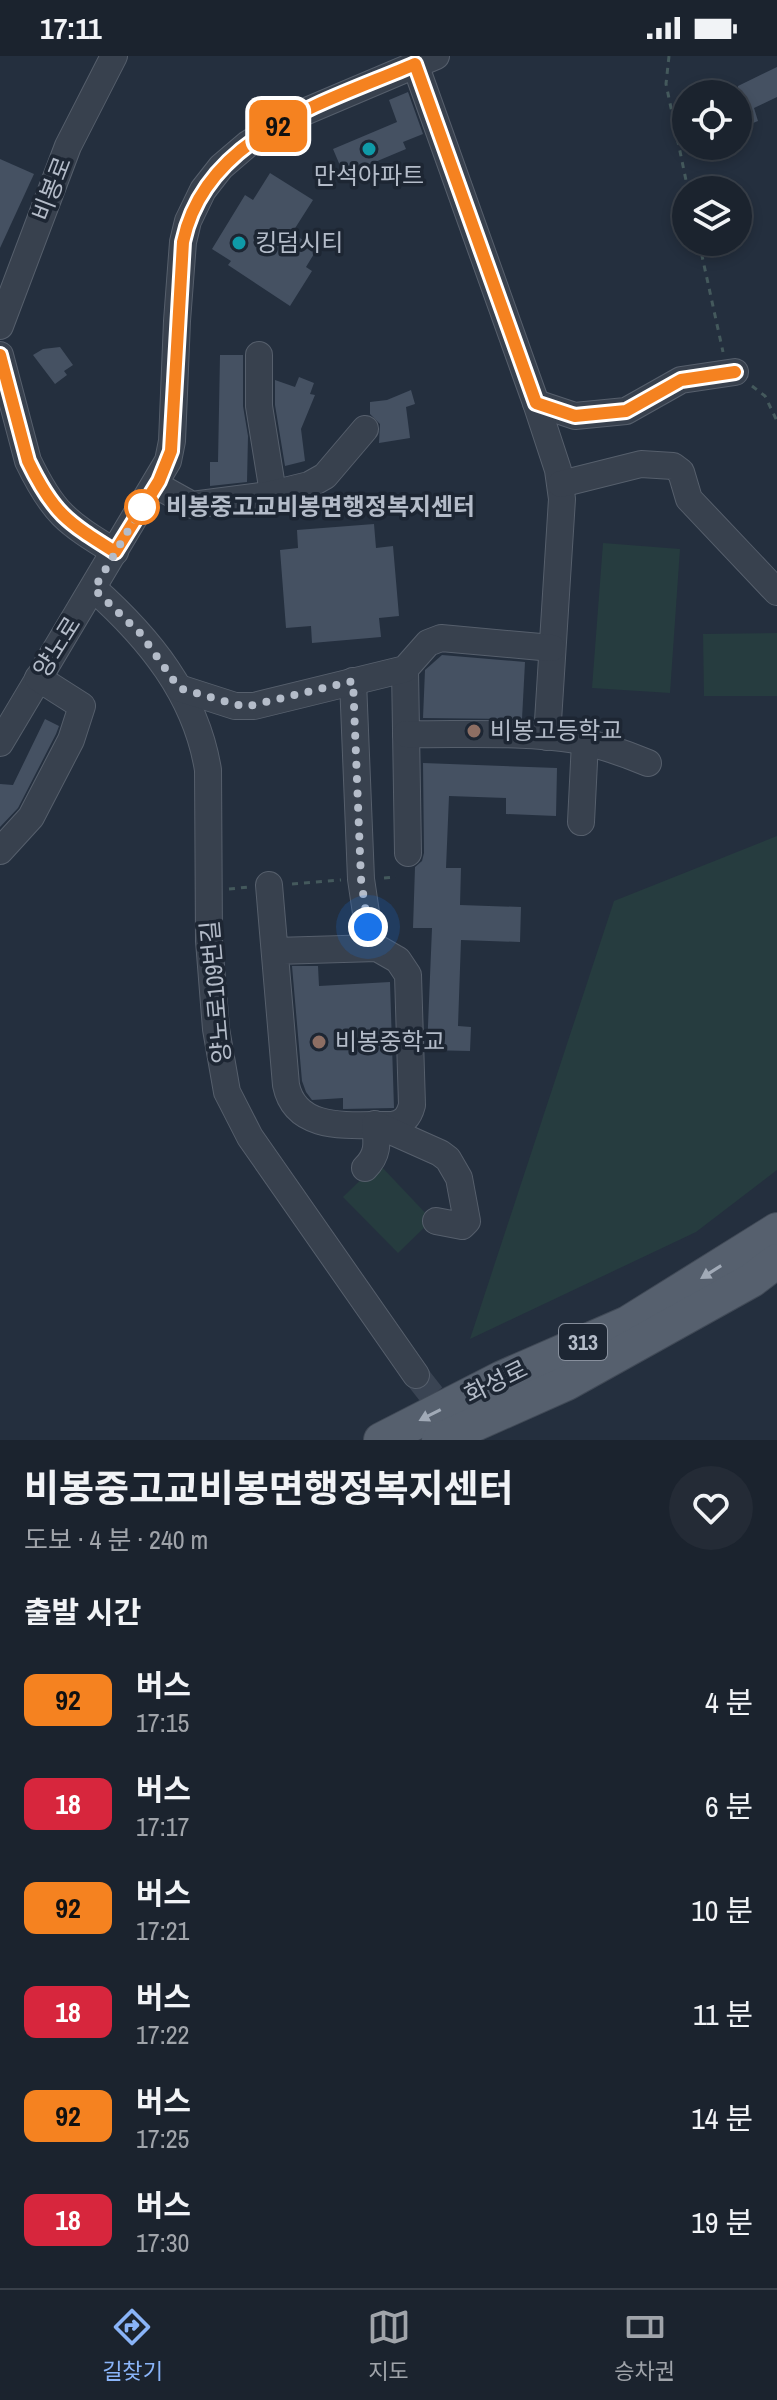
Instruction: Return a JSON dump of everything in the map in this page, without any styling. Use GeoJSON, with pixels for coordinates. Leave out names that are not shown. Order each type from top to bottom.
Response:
{"type":"FeatureCollection","features":[{"type":"Feature","properties":{"kind":"main road","name":"화성로"},"geometry":{"type":"LineString","coordinates":[[381,1440],[502,1378],[628,1323],[777,1230]]}},
{"type":"Feature","properties":{"kind":"main road","name":"화성로"},"geometry":{"type":"LineString","coordinates":[[439,1440],[567,1383],[752,1280],[777,1261]]}},
{"type":"Feature","properties":{"kind":"main road","name":"313"},"geometry":{"type":"LineString","coordinates":[[473,1440],[567,1383]]}},
{"type":"Feature","properties":{"kind":"street","name":"비봉로"},"geometry":{"type":"LineString","coordinates":[[0,326],[68,146],[114,56]]}},
{"type":"Feature","properties":{"kind":"street","name":"양노로"},"geometry":{"type":"LineString","coordinates":[[0,743],[168,461],[172,441],[183,242],[188,221],[203,190],[221,167],[248,144],[290,118],[426,60],[561,484]]}},
{"type":"Feature","properties":{"kind":"street"},"geometry":{"type":"LineString","coordinates":[[0,355],[9,422],[51,503],[74,527],[115,552]]}},
{"type":"Feature","properties":{"kind":"street"},"geometry":{"type":"LineString","coordinates":[[259,355],[259,406],[273,493]]}},
{"type":"Feature","properties":{"kind":"street"},"geometry":{"type":"LineString","coordinates":[[536,403],[575,416],[626,411],[681,380],[735,372]]}},
{"type":"Feature","properties":{"kind":"street"},"geometry":{"type":"LineString","coordinates":[[156,485],[192,505],[309,485],[321,479],[365,429]]}},
{"type":"Feature","properties":{"kind":"street"},"geometry":{"type":"LineString","coordinates":[[547,737],[561,484],[641,464],[673,466],[681,472],[689,499],[777,592]]}},
{"type":"Feature","properties":{"kind":"street","name":"양노로109번길"},"geometry":{"type":"LineString","coordinates":[[94,589],[141,634],[179,688],[200,730],[208,770],[209,941],[216,1029],[227,1092],[250,1137],[416,1375]]}},
{"type":"Feature","properties":{"kind":"street"},"geometry":{"type":"LineString","coordinates":[[179,688],[245,707],[405,669],[428,643],[441,638],[552,648]]}},
{"type":"Feature","properties":{"kind":"street"},"geometry":{"type":"LineString","coordinates":[[405,669],[408,853]]}},
{"type":"Feature","properties":{"kind":"street"},"geometry":{"type":"LineString","coordinates":[[0,851],[31,817],[71,740],[82,706],[38,678]]}},
{"type":"Feature","properties":{"kind":"street"},"geometry":{"type":"LineString","coordinates":[[353,681],[361,879],[371,947]]}},
{"type":"Feature","properties":{"kind":"street"},"geometry":{"type":"LineString","coordinates":[[406,734],[547,737],[613,749],[648,763]]}},
{"type":"Feature","properties":{"kind":"street"},"geometry":{"type":"LineString","coordinates":[[581,822],[585,742]]}},
{"type":"Feature","properties":{"kind":"street"},"geometry":{"type":"LineString","coordinates":[[269,885],[286,1085],[292,1101],[299,1110],[319,1123],[398,1124],[408,1117],[412,1105],[408,975],[398,960],[387,952],[371,947],[275,951]]}},
{"type":"Feature","properties":{"kind":"street"},"geometry":{"type":"LineString","coordinates":[[365,1168],[377,1151],[375,1124]]}},
{"type":"Feature","properties":{"kind":"street"},"geometry":{"type":"LineString","coordinates":[[375,1124],[440,1153],[453,1164],[459,1178],[467,1221],[462,1226],[436,1221]]}},
{"type":"Feature","properties":{"kind":"path"},"geometry":{"type":"LineString","coordinates":[[669,56],[666,84],[685,176]]}},
{"type":"Feature","properties":{"kind":"path"},"geometry":{"type":"LineString","coordinates":[[702,256],[726,366],[765,396],[777,421]]}},
{"type":"Feature","properties":{"kind":"path"},"geometry":{"type":"LineString","coordinates":[[269,885],[325,881]]}},
{"type":"Feature","properties":{"kind":"green space"},"geometry":{"type":"Polygon","coordinates":[[[603,543],[680,549],[670,693],[592,688],[603,543]]]}},
{"type":"Feature","properties":{"kind":"green space"},"geometry":{"type":"Polygon","coordinates":[[[777,633],[777,696],[704,696],[703,634],[777,633]]]}},
{"type":"Feature","properties":{"kind":"green space"},"geometry":{"type":"Polygon","coordinates":[[[777,836],[777,1170],[696,1232],[470,1339],[614,901],[777,836]]]}},
{"type":"Feature","properties":{"kind":"green space"},"geometry":{"type":"Polygon","coordinates":[[[378,1163],[432,1220],[398,1253],[343,1197],[378,1163]]]}},
{"type":"Feature","properties":{"kind":"building"},"geometry":{"type":"Polygon","coordinates":[[[777,67],[777,97],[754,108],[758,121],[752,123],[752,80],[777,67]]]}},
{"type":"Feature","properties":{"kind":"building","name":"만석아파트"},"geometry":{"type":"Polygon","coordinates":[[[408,92],[423,134],[403,142],[406,149],[344,175],[333,149],[397,122],[389,100],[408,92]]]}},
{"type":"Feature","properties":{"kind":"building"},"geometry":{"type":"Polygon","coordinates":[[[0,159],[34,174],[0,248],[0,159]]]}},
{"type":"Feature","properties":{"kind":"building","name":"킹덤시티"},"geometry":{"type":"Polygon","coordinates":[[[270,173],[313,200],[292,233],[317,249],[306,267],[312,271],[290,306],[228,265],[231,261],[212,249],[245,195],[253,200],[270,173]]]}},
{"type":"Feature","properties":{"kind":"building"},"geometry":{"type":"Polygon","coordinates":[[[60,347],[73,365],[64,371],[67,375],[55,384],[33,355],[43,349],[60,347]]]}},
{"type":"Feature","properties":{"kind":"building"},"geometry":{"type":"Polygon","coordinates":[[[220,355],[243,355],[243,406],[248,436],[247,482],[210,486],[210,462],[218,462],[220,355]]]}},
{"type":"Feature","properties":{"kind":"building"},"geometry":{"type":"Polygon","coordinates":[[[299,377],[314,383],[310,394],[315,395],[301,429],[305,461],[285,466],[275,405],[275,380],[295,387],[299,377]]]}},
{"type":"Feature","properties":{"kind":"building"},"geometry":{"type":"Polygon","coordinates":[[[411,390],[415,404],[406,407],[410,438],[379,443],[380,424],[370,414],[370,402],[387,400],[411,390]]]}},
{"type":"Feature","properties":{"kind":"building"},"geometry":{"type":"Polygon","coordinates":[[[374,524],[376,548],[393,546],[399,616],[379,618],[381,637],[312,643],[311,626],[286,628],[280,550],[298,548],[297,530],[374,524]]]}},
{"type":"Feature","properties":{"kind":"building"},"geometry":{"type":"Polygon","coordinates":[[[442,655],[525,662],[522,719],[423,718],[425,670],[442,655]]]}},
{"type":"Feature","properties":{"kind":"building"},"geometry":{"type":"Polygon","coordinates":[[[45,719],[59,726],[56,734],[18,808],[0,827],[0,784],[13,785],[45,719]]]}},
{"type":"Feature","properties":{"kind":"building"},"geometry":{"type":"Polygon","coordinates":[[[423,763],[557,768],[556,816],[506,814],[506,798],[449,796],[446,868],[461,868],[460,905],[521,907],[520,942],[461,940],[458,1026],[471,1027],[470,1051],[427,1050],[432,928],[413,928],[415,867],[422,861],[424,853],[423,763]]]}},
{"type":"Feature","properties":{"kind":"building"},"geometry":{"type":"Polygon","coordinates":[[[292,966],[318,966],[319,986],[390,982],[394,1108],[343,1109],[343,1098],[312,1100],[306,1092],[302,1081],[292,966]]]}},
{"type":"Feature","properties":{"kind":"tunnel"},"geometry":{"type":"LineString","coordinates":[[416,1375],[453,1422]]}},
{"type":"Feature","properties":{"kind":"bus line","name":"92"},"geometry":{"type":"LineString","coordinates":[[0,355],[28,461],[51,503],[74,527],[115,552],[159,481],[171,451],[183,242],[188,221],[203,190],[221,167],[248,144],[290,118],[415,64],[536,403],[575,416],[626,411],[681,380],[735,372]]}},
{"type":"Feature","properties":{"kind":"place","name":"만석아파트"},"geometry":{"type":"Point","coordinates":[369,149]}},
{"type":"Feature","properties":{"kind":"place","name":"킹덤시티"},"geometry":{"type":"Point","coordinates":[239,243]}},
{"type":"Feature","properties":{"kind":"place","name":"비봉중고교비봉면행정복지센터"},"geometry":{"type":"Point","coordinates":[142,507]}},
{"type":"Feature","properties":{"kind":"place","name":"비봉고등학교"},"geometry":{"type":"Point","coordinates":[474,731]}},
{"type":"Feature","properties":{"kind":"place","name":"비봉중학교"},"geometry":{"type":"Point","coordinates":[319,1042]}},
{"type":"Feature","properties":{"kind":"route"},"geometry":{"type":"LineString","coordinates":[[142,507],[94,589],[141,634],[179,688],[245,707],[353,681],[361,879],[368,927]]}}]}
